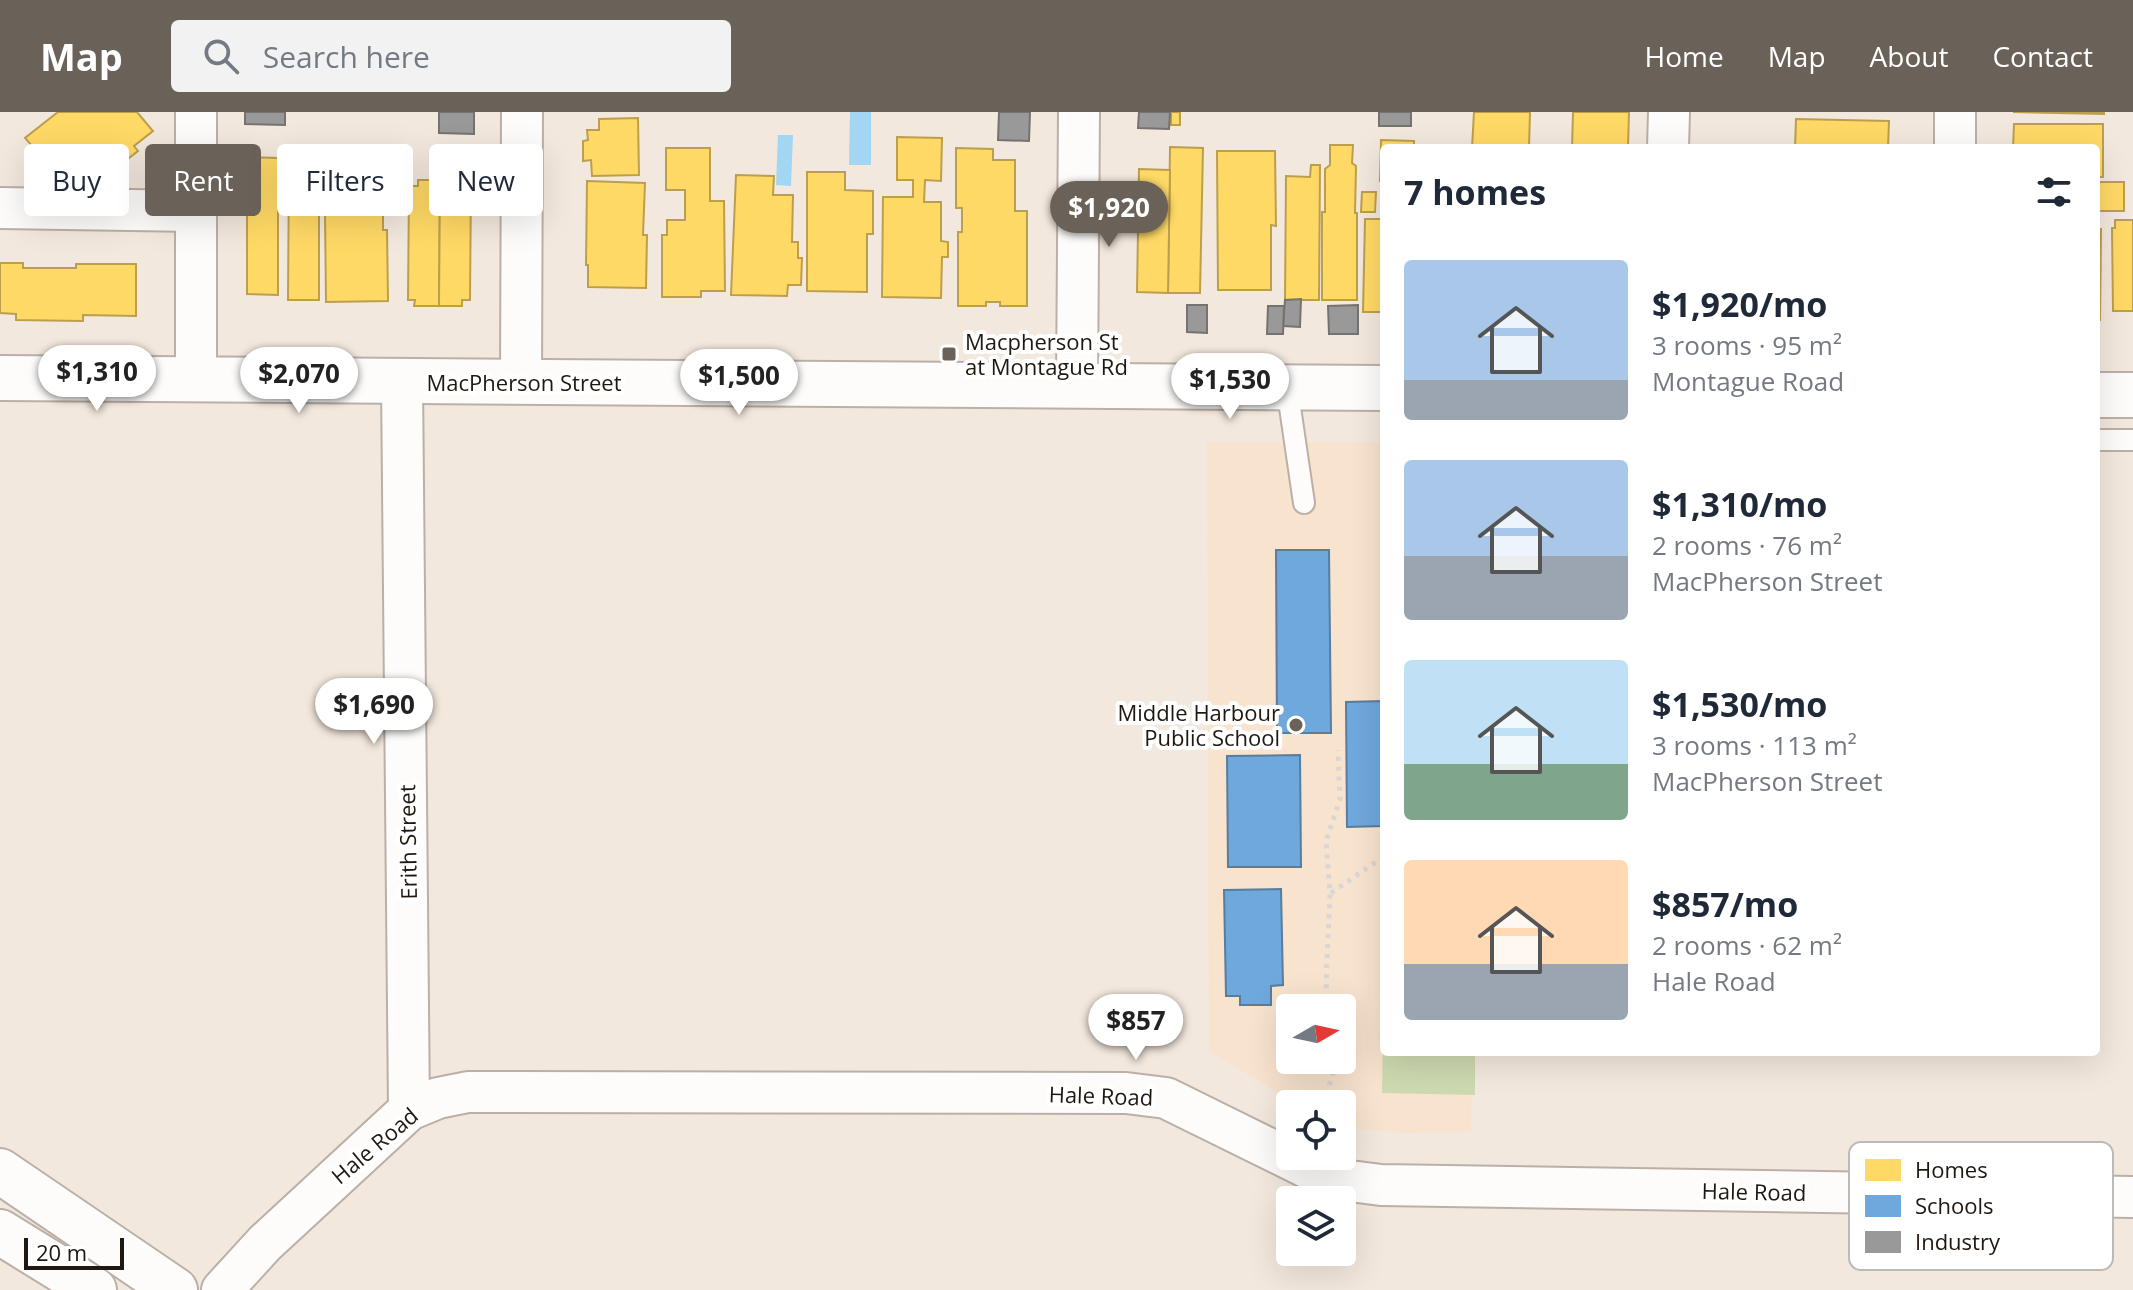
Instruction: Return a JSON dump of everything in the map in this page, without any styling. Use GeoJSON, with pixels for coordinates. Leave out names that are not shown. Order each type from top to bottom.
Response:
{"type":"FeatureCollection","features":[{"type":"Feature","properties":{"kind":"main road","name":"MacPherson Street"},"geometry":{"type":"LineString","coordinates":[[0,378],[1380,388]]}},
{"type":"Feature","properties":{"kind":"main road"},"geometry":{"type":"LineString","coordinates":[[2100,395],[2133,395]]}},
{"type":"Feature","properties":{"kind":"main road"},"geometry":{"type":"LineString","coordinates":[[0,1171],[175,1290]]}},
{"type":"Feature","properties":{"kind":"main road"},"geometry":{"type":"LineString","coordinates":[[0,1232],[94,1290]]}},
{"type":"Feature","properties":{"kind":"street"},"geometry":{"type":"LineString","coordinates":[[196,112],[196,144]]}},
{"type":"Feature","properties":{"kind":"street"},"geometry":{"type":"LineString","coordinates":[[521,382],[522,112]]}},
{"type":"Feature","properties":{"kind":"street"},"geometry":{"type":"LineString","coordinates":[[1077,386],[1079,112]]}},
{"type":"Feature","properties":{"kind":"street"},"geometry":{"type":"LineString","coordinates":[[1668,144],[1669,112]]}},
{"type":"Feature","properties":{"kind":"street"},"geometry":{"type":"LineString","coordinates":[[1955,112],[1955,144]]}},
{"type":"Feature","properties":{"kind":"street"},"geometry":{"type":"LineString","coordinates":[[0,208],[145,210]]}},
{"type":"Feature","properties":{"kind":"street"},"geometry":{"type":"LineString","coordinates":[[196,216],[196,380]]}},
{"type":"Feature","properties":{"kind":"street","name":"Erith Street"},"geometry":{"type":"LineString","coordinates":[[402,382],[409,1110]]}},
{"type":"Feature","properties":{"kind":"street","name":"Hale Road"},"geometry":{"type":"LineString","coordinates":[[222,1290],[265,1243],[409,1110],[438,1098],[468,1092],[1126,1093],[1166,1098],[1312,1170],[1350,1181],[1381,1185],[1849,1192]]}},
{"type":"Feature","properties":{"kind":"street","name":"Hale Road"},"geometry":{"type":"LineString","coordinates":[[2113,1197],[2133,1197]]}},
{"type":"Feature","properties":{"kind":"lane"},"geometry":{"type":"LineString","coordinates":[[1287,387],[1304,503]]}},
{"type":"Feature","properties":{"kind":"lane"},"geometry":{"type":"LineString","coordinates":[[2100,440],[2133,440]]}},
{"type":"Feature","properties":{"kind":"path"},"geometry":{"type":"LineString","coordinates":[[1327,994],[1330,894],[1326,841],[1340,799],[1338,750]]}},
{"type":"Feature","properties":{"kind":"path"},"geometry":{"type":"LineString","coordinates":[[1330,894],[1380,859]]}},
{"type":"Feature","properties":{"kind":"shaded area","name":"Middle Harbour Public School"},"geometry":{"type":"Polygon","coordinates":[[[1207,442],[1380,442],[1380,1056],[1472,1056],[1471,1132],[1402,1133],[1356,1128],[1356,1090],[1276,1091],[1209,1051],[1207,442]]]}},
{"type":"Feature","properties":{"kind":"green space"},"geometry":{"type":"Polygon","coordinates":[[[1383,1056],[1475,1056],[1475,1095],[1382,1093],[1383,1056]]]}},
{"type":"Feature","properties":{"kind":"water"},"geometry":{"type":"Polygon","coordinates":[[[850,112],[871,112],[871,165],[849,165],[850,112]]]}},
{"type":"Feature","properties":{"kind":"water"},"geometry":{"type":"Polygon","coordinates":[[[778,135],[793,135],[791,186],[776,185],[778,135]]]}},
{"type":"Feature","properties":{"kind":"building: Homes"},"geometry":{"type":"Polygon","coordinates":[[[58,112],[137,112],[153,131],[134,146],[138,151],[129,158],[129,144],[30,144],[25,138],[58,112]]]}},
{"type":"Feature","properties":{"kind":"building: Homes"},"geometry":{"type":"Polygon","coordinates":[[[1171,112],[1180,112],[1180,125],[1171,125],[1171,112]]]}},
{"type":"Feature","properties":{"kind":"building: Homes"},"geometry":{"type":"Polygon","coordinates":[[[1474,112],[1530,112],[1529,144],[1472,144],[1474,112]]]}},
{"type":"Feature","properties":{"kind":"building: Homes"},"geometry":{"type":"Polygon","coordinates":[[[1573,112],[1629,112],[1628,144],[1572,144],[1573,112]]]}},
{"type":"Feature","properties":{"kind":"building: Homes"},"geometry":{"type":"Polygon","coordinates":[[[2013,112],[2104,112],[2104,114],[2013,112]]]}},
{"type":"Feature","properties":{"kind":"building: Homes"},"geometry":{"type":"Polygon","coordinates":[[[638,118],[639,175],[592,176],[591,160],[583,161],[583,141],[588,140],[587,130],[599,130],[599,119],[638,118]]]}},
{"type":"Feature","properties":{"kind":"building: Homes"},"geometry":{"type":"Polygon","coordinates":[[[1796,119],[1889,121],[1888,144],[1795,144],[1796,119]]]}},
{"type":"Feature","properties":{"kind":"building: Homes"},"geometry":{"type":"Polygon","coordinates":[[[2014,124],[2103,124],[2103,177],[2100,177],[2100,144],[2013,144],[2014,124]]]}},
{"type":"Feature","properties":{"kind":"building: Homes"},"geometry":{"type":"Polygon","coordinates":[[[897,137],[942,138],[941,181],[925,180],[924,202],[941,202],[941,241],[948,242],[948,257],[942,257],[941,298],[882,297],[883,197],[913,197],[913,180],[897,180],[897,137]]]}},
{"type":"Feature","properties":{"kind":"building: Homes"},"geometry":{"type":"Polygon","coordinates":[[[1381,140],[1414,141],[1414,144],[1381,144],[1381,140]]]}},
{"type":"Feature","properties":{"kind":"building: Homes"},"geometry":{"type":"Polygon","coordinates":[[[1330,145],[1353,145],[1352,163],[1356,166],[1357,300],[1322,300],[1322,212],[1325,212],[1325,169],[1330,165],[1330,145]]]}},
{"type":"Feature","properties":{"kind":"building: Homes"},"geometry":{"type":"Polygon","coordinates":[[[1170,147],[1203,148],[1200,293],[1168,293],[1170,147]]]}},
{"type":"Feature","properties":{"kind":"building: Homes"},"geometry":{"type":"Polygon","coordinates":[[[666,148],[710,148],[710,201],[724,201],[725,291],[701,291],[701,297],[662,297],[662,235],[667,235],[667,220],[685,220],[685,190],[666,190],[666,148]]]}},
{"type":"Feature","properties":{"kind":"building: Homes"},"geometry":{"type":"Polygon","coordinates":[[[956,148],[993,149],[993,160],[1015,160],[1015,211],[1027,211],[1027,306],[1000,306],[1000,302],[986,302],[986,306],[958,306],[958,232],[962,232],[962,208],[956,208],[956,148]]]}},
{"type":"Feature","properties":{"kind":"building: Homes"},"geometry":{"type":"Polygon","coordinates":[[[1217,151],[1275,151],[1276,226],[1271,225],[1271,290],[1218,290],[1217,151]]]}},
{"type":"Feature","properties":{"kind":"building: Homes"},"geometry":{"type":"Polygon","coordinates":[[[261,157],[277,158],[278,295],[247,294],[247,216],[261,216],[261,157]]]}},
{"type":"Feature","properties":{"kind":"building: Homes"},"geometry":{"type":"Polygon","coordinates":[[[1311,165],[1320,165],[1319,300],[1285,300],[1286,176],[1310,177],[1311,165]]]}},
{"type":"Feature","properties":{"kind":"building: Homes"},"geometry":{"type":"Polygon","coordinates":[[[1139,169],[1170,170],[1168,293],[1137,292],[1139,169]]]}},
{"type":"Feature","properties":{"kind":"building: Homes"},"geometry":{"type":"Polygon","coordinates":[[[807,172],[845,172],[845,190],[873,191],[873,234],[867,234],[867,292],[807,291],[807,172]]]}},
{"type":"Feature","properties":{"kind":"building: Homes"},"geometry":{"type":"Polygon","coordinates":[[[736,175],[774,176],[773,195],[793,195],[792,242],[798,242],[798,258],[802,258],[801,285],[788,285],[787,296],[731,295],[736,175]]]}},
{"type":"Feature","properties":{"kind":"building: Homes"},"geometry":{"type":"Polygon","coordinates":[[[418,180],[429,180],[429,216],[440,216],[439,306],[414,306],[415,300],[408,300],[409,216],[413,216],[413,186],[418,186],[418,180]]]}},
{"type":"Feature","properties":{"kind":"building: Homes"},"geometry":{"type":"Polygon","coordinates":[[[587,181],[645,183],[643,235],[647,235],[646,288],[588,287],[587,181]]]}},
{"type":"Feature","properties":{"kind":"building: Homes"},"geometry":{"type":"Polygon","coordinates":[[[2100,182],[2124,182],[2124,211],[2100,211],[2100,182]]]}},
{"type":"Feature","properties":{"kind":"building: Homes"},"geometry":{"type":"Polygon","coordinates":[[[1362,192],[1376,192],[1375,212],[1361,212],[1362,192]]]}},
{"type":"Feature","properties":{"kind":"building: Homes"},"geometry":{"type":"Polygon","coordinates":[[[289,216],[319,216],[319,300],[288,300],[289,216]]]}},
{"type":"Feature","properties":{"kind":"building: Homes"},"geometry":{"type":"Polygon","coordinates":[[[325,216],[383,216],[383,230],[387,230],[388,301],[326,302],[325,216]]]}},
{"type":"Feature","properties":{"kind":"building: Homes"},"geometry":{"type":"Polygon","coordinates":[[[440,216],[471,216],[470,300],[462,300],[462,306],[439,306],[440,216]]]}},
{"type":"Feature","properties":{"kind":"building: Homes"},"geometry":{"type":"Polygon","coordinates":[[[1365,219],[1380,219],[1380,312],[1363,312],[1365,219]]]}},
{"type":"Feature","properties":{"kind":"building: Homes"},"geometry":{"type":"Polygon","coordinates":[[[2115,220],[2133,220],[2133,311],[2113,311],[2112,228],[2115,228],[2115,220]]]}},
{"type":"Feature","properties":{"kind":"building: Homes"},"geometry":{"type":"Polygon","coordinates":[[[2100,229],[2101,229],[2100,320],[2100,229]]]}},
{"type":"Feature","properties":{"kind":"building: Homes"},"geometry":{"type":"Polygon","coordinates":[[[0,263],[23,263],[23,268],[136,264],[136,316],[83,315],[83,321],[16,320],[16,314],[0,313],[0,263]]]}},
{"type":"Feature","properties":{"kind":"building: Schools"},"geometry":{"type":"Polygon","coordinates":[[[1276,550],[1329,550],[1331,733],[1277,733],[1276,550]]]}},
{"type":"Feature","properties":{"kind":"building: Schools"},"geometry":{"type":"Polygon","coordinates":[[[1380,701],[1380,826],[1347,827],[1346,702],[1380,701]]]}},
{"type":"Feature","properties":{"kind":"building: Schools"},"geometry":{"type":"Polygon","coordinates":[[[1300,755],[1301,867],[1228,867],[1227,756],[1300,755]]]}},
{"type":"Feature","properties":{"kind":"building: Schools"},"geometry":{"type":"Polygon","coordinates":[[[1281,889],[1283,985],[1271,986],[1271,1005],[1240,1005],[1240,996],[1226,996],[1224,890],[1281,889]]]}},
{"type":"Feature","properties":{"kind":"building: Industry"},"geometry":{"type":"Polygon","coordinates":[[[245,112],[285,112],[285,125],[245,124],[245,112]]]}},
{"type":"Feature","properties":{"kind":"building: Industry"},"geometry":{"type":"Polygon","coordinates":[[[439,112],[474,112],[474,134],[439,133],[439,112]]]}},
{"type":"Feature","properties":{"kind":"building: Industry"},"geometry":{"type":"Polygon","coordinates":[[[999,112],[1030,112],[1029,141],[998,140],[999,112]]]}},
{"type":"Feature","properties":{"kind":"building: Industry"},"geometry":{"type":"Polygon","coordinates":[[[1139,112],[1170,112],[1169,129],[1138,128],[1139,112]]]}},
{"type":"Feature","properties":{"kind":"building: Industry"},"geometry":{"type":"Polygon","coordinates":[[[1379,112],[1411,112],[1411,126],[1379,126],[1379,112]]]}},
{"type":"Feature","properties":{"kind":"building: Industry"},"geometry":{"type":"Polygon","coordinates":[[[1301,299],[1300,327],[1283,326],[1285,300],[1301,299]]]}},
{"type":"Feature","properties":{"kind":"building: Industry"},"geometry":{"type":"Polygon","coordinates":[[[1187,305],[1207,305],[1207,333],[1187,332],[1187,305]]]}},
{"type":"Feature","properties":{"kind":"building: Industry"},"geometry":{"type":"Polygon","coordinates":[[[1358,305],[1358,334],[1329,334],[1328,306],[1358,305]]]}},
{"type":"Feature","properties":{"kind":"building: Industry"},"geometry":{"type":"Polygon","coordinates":[[[1268,306],[1284,306],[1283,334],[1267,334],[1268,306]]]}},
{"type":"Feature","properties":{"kind":"place","name":"Macpherson St at Montague Rd"},"geometry":{"type":"Point","coordinates":[949,354]}},
{"type":"Feature","properties":{"kind":"place","name":"Middle Harbour Public School"},"geometry":{"type":"Point","coordinates":[1296,725]}}]}
